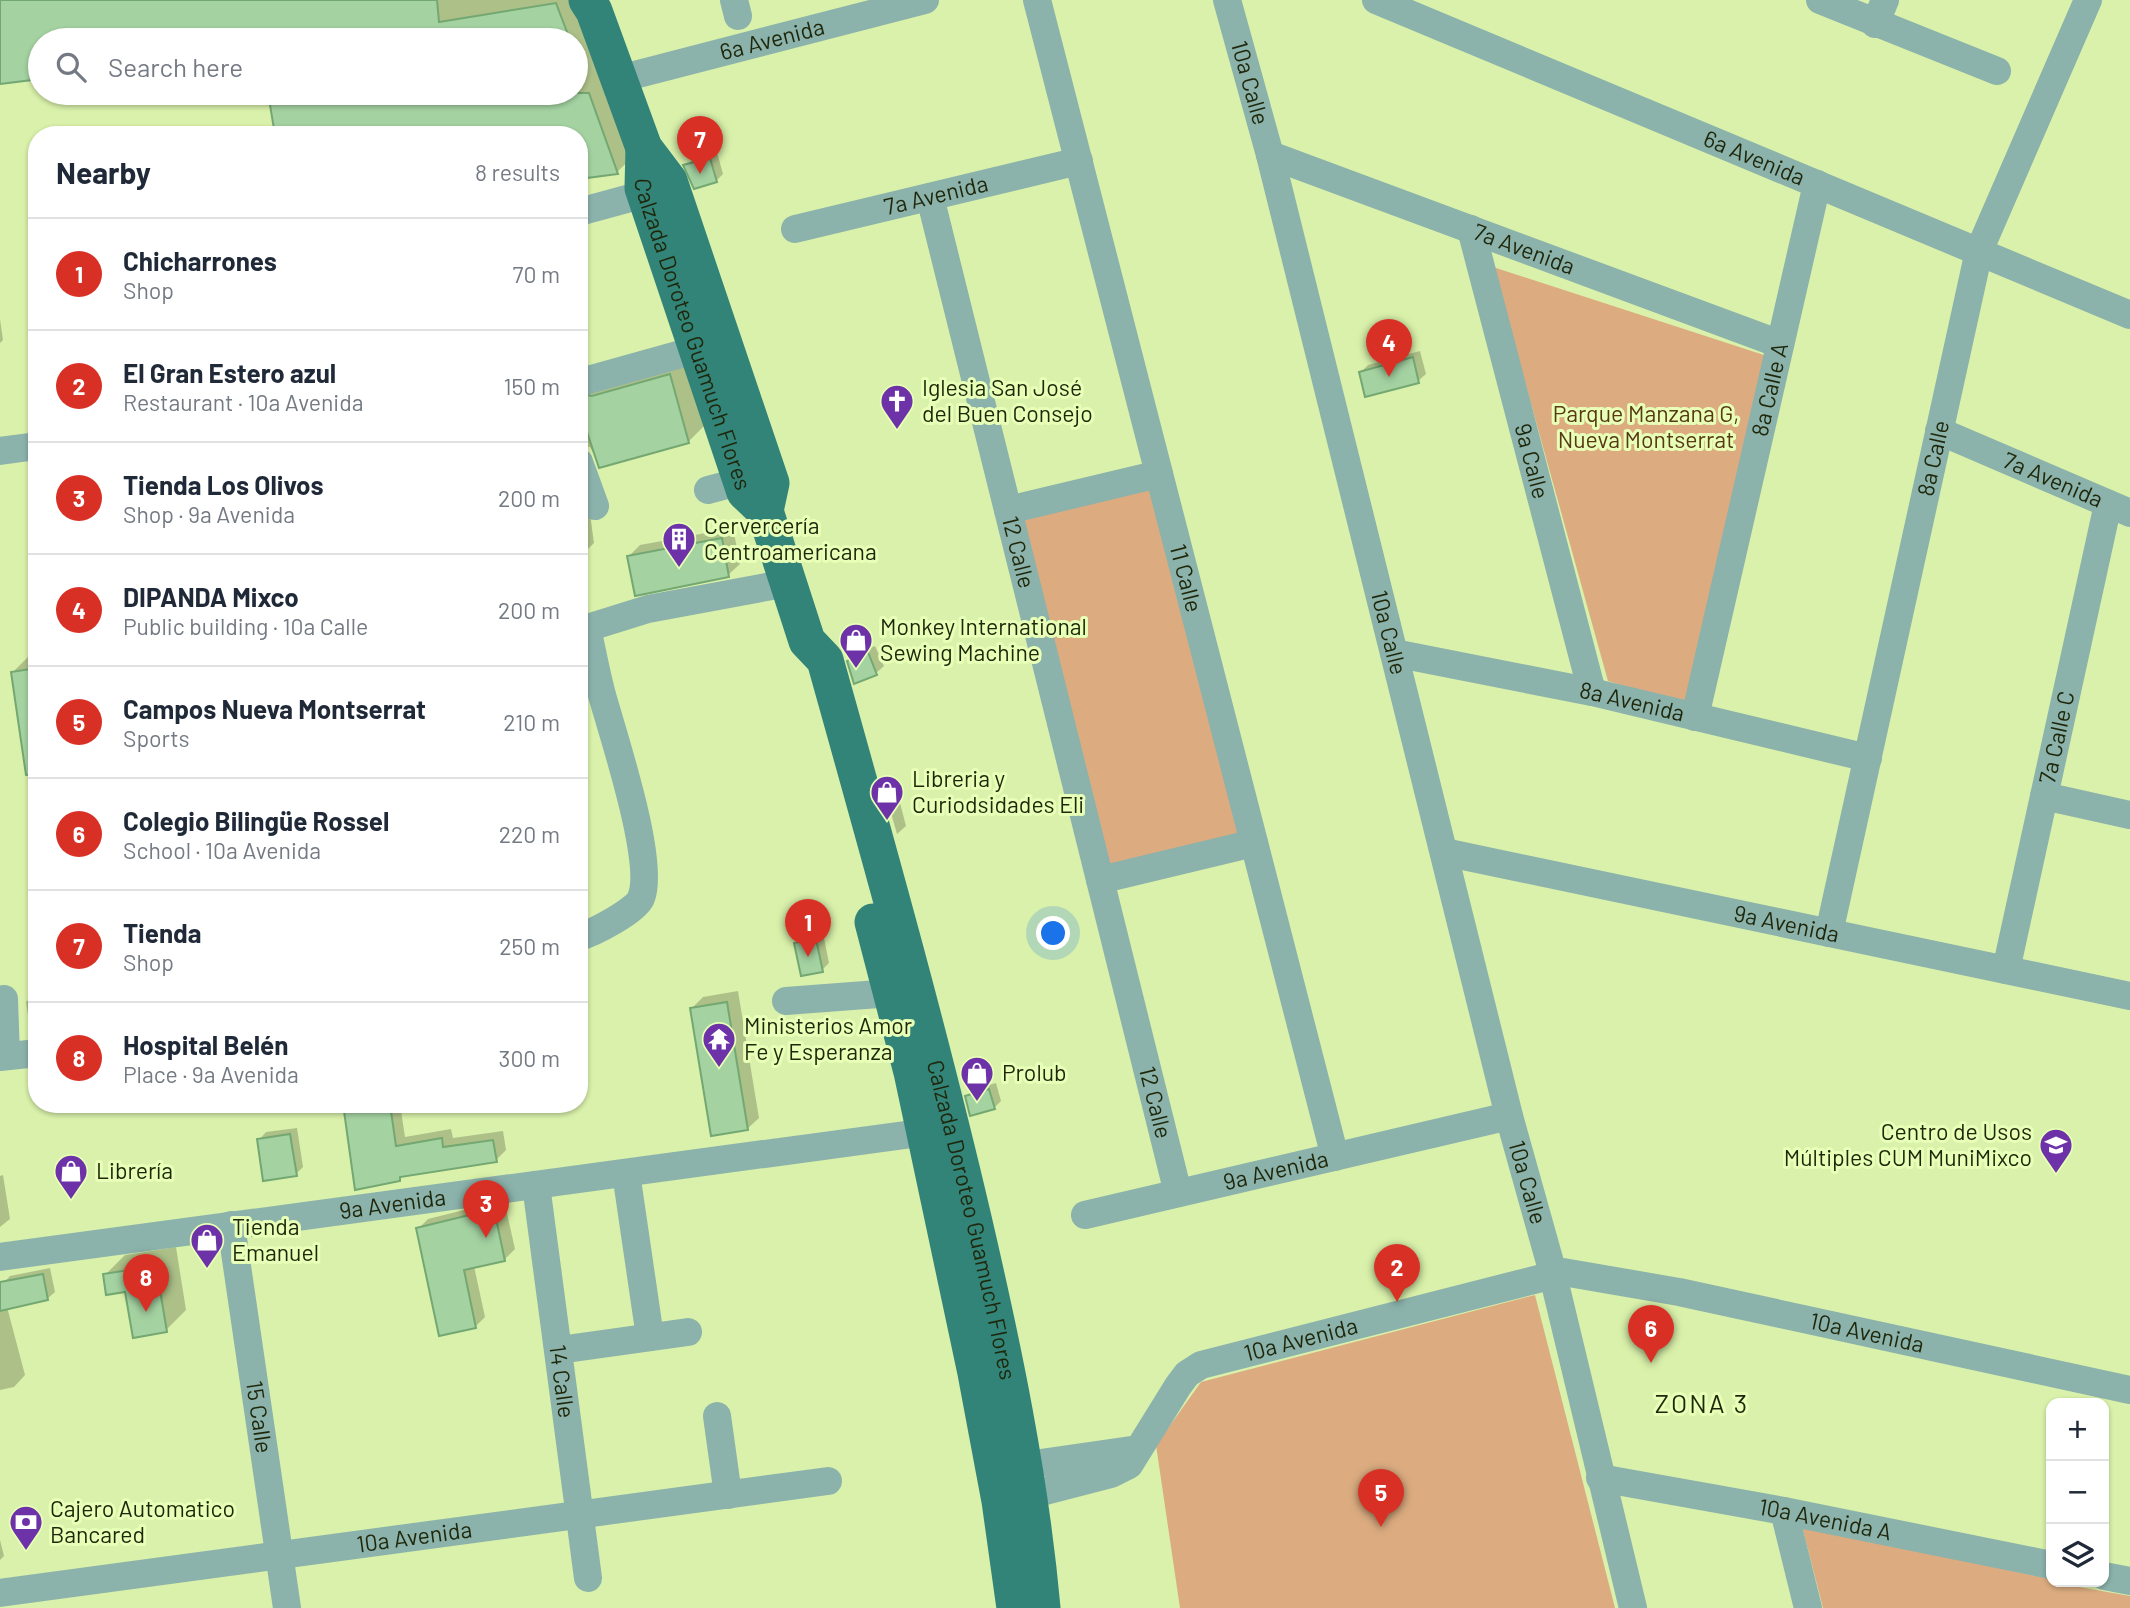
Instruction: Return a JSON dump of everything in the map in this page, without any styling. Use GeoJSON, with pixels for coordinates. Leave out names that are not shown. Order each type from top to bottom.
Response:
{"type":"FeatureCollection","features":[{"type":"Feature","properties":{"kind":"main road","name":"Calzada Doroteo Guamuch Flores"},"geometry":{"type":"LineString","coordinates":[[591,4],[644,148],[668,181],[717,318],[771,483],[765,511]]}},
{"type":"Feature","properties":{"kind":"main road","name":"Calzada Doroteo Guamuch Flores"},"geometry":{"type":"LineString","coordinates":[[644,148],[645,194],[699,349],[725,485],[745,492],[765,511],[807,641],[825,660],[922,1004],[938,1131]]}},
{"type":"Feature","properties":{"kind":"main road","name":"Calzada Doroteo Guamuch Flores"},"geometry":{"type":"LineString","coordinates":[[807,641],[801,667],[912,1072],[938,1131],[1009,1372],[1015,1608]]}},
{"type":"Feature","properties":{"kind":"main road","name":"Calzada Doroteo Guamuch Flores"},"geometry":{"type":"LineString","coordinates":[[1012,1483],[1042,1608]]}},
{"type":"Feature","properties":{"kind":"street","name":"6a Avenida"},"geometry":{"type":"LineString","coordinates":[[619,79],[925,0]]}},
{"type":"Feature","properties":{"kind":"street","name":"11 Calle"},"geometry":{"type":"LineString","coordinates":[[1037,0],[1335,1157]]}},
{"type":"Feature","properties":{"kind":"street","name":"10a Calle"},"geometry":{"type":"LineString","coordinates":[[1227,0],[1270,155],[1509,1116],[1555,1277],[1600,1478],[1633,1608]]}},
{"type":"Feature","properties":{"kind":"street","name":"6a Avenida"},"geometry":{"type":"LineString","coordinates":[[1376,0],[2130,315]]}},
{"type":"Feature","properties":{"kind":"street"},"geometry":{"type":"LineString","coordinates":[[1820,0],[1880,12],[1997,71]]}},
{"type":"Feature","properties":{"kind":"street","name":"8a Calle"},"geometry":{"type":"LineString","coordinates":[[1829,933],[1979,251],[2088,0]]}},
{"type":"Feature","properties":{"kind":"street","name":"7a Avenida"},"geometry":{"type":"LineString","coordinates":[[1270,155],[1780,344]]}},
{"type":"Feature","properties":{"kind":"street","name":"7a Avenida"},"geometry":{"type":"LineString","coordinates":[[794,229],[1079,160]]}},
{"type":"Feature","properties":{"kind":"street","name":"8a Calle A"},"geometry":{"type":"LineString","coordinates":[[1695,717],[1817,184]]}},
{"type":"Feature","properties":{"kind":"street"},"geometry":{"type":"LineString","coordinates":[[588,210],[645,194]]}},
{"type":"Feature","properties":{"kind":"street","name":"12 Calle"},"geometry":{"type":"LineString","coordinates":[[930,197],[1178,1194]]}},
{"type":"Feature","properties":{"kind":"street","name":"9a Calle"},"geometry":{"type":"LineString","coordinates":[[1471,229],[1592,692]]}},
{"type":"Feature","properties":{"kind":"street"},"geometry":{"type":"LineString","coordinates":[[588,380],[699,349]]}},
{"type":"Feature","properties":{"kind":"street","name":"7a Avenida"},"geometry":{"type":"LineString","coordinates":[[1939,431],[2119,508]]}},
{"type":"Feature","properties":{"kind":"street"},"geometry":{"type":"LineString","coordinates":[[0,451],[28,447]]}},
{"type":"Feature","properties":{"kind":"street"},"geometry":{"type":"LineString","coordinates":[[1008,510],[1159,474]]}},
{"type":"Feature","properties":{"kind":"street"},"geometry":{"type":"LineString","coordinates":[[588,487],[595,506]]}},
{"type":"Feature","properties":{"kind":"street","name":"7a Calle C"},"geometry":{"type":"LineString","coordinates":[[2006,970],[2044,796],[2119,508]]}},
{"type":"Feature","properties":{"kind":"street"},"geometry":{"type":"LineString","coordinates":[[588,627],[648,609],[788,583]]}},
{"type":"Feature","properties":{"kind":"street"},"geometry":{"type":"LineString","coordinates":[[588,646],[629,789],[645,875],[641,899],[627,912],[588,932]]}},
{"type":"Feature","properties":{"kind":"street","name":"8a Avenida"},"geometry":{"type":"LineString","coordinates":[[1394,653],[1592,692],[1868,758]]}},
{"type":"Feature","properties":{"kind":"street"},"geometry":{"type":"LineString","coordinates":[[2044,796],[2130,815]]}},
{"type":"Feature","properties":{"kind":"street"},"geometry":{"type":"LineString","coordinates":[[1100,880],[1254,843]]}},
{"type":"Feature","properties":{"kind":"street","name":"9a Avenida"},"geometry":{"type":"LineString","coordinates":[[1444,852],[2130,996]]}},
{"type":"Feature","properties":{"kind":"street"},"geometry":{"type":"LineString","coordinates":[[786,1001],[892,993]]}},
{"type":"Feature","properties":{"kind":"street"},"geometry":{"type":"LineString","coordinates":[[4,999],[3,1057],[28,1053]]}},
{"type":"Feature","properties":{"kind":"street","name":"9a Avenida"},"geometry":{"type":"LineString","coordinates":[[1085,1215],[1509,1116]]}},
{"type":"Feature","properties":{"kind":"street","name":"9a Avenida"},"geometry":{"type":"LineString","coordinates":[[0,1257],[938,1131]]}},
{"type":"Feature","properties":{"kind":"street"},"geometry":{"type":"LineString","coordinates":[[626,1173],[650,1337]]}},
{"type":"Feature","properties":{"kind":"street","name":"14 Calle"},"geometry":{"type":"LineString","coordinates":[[536,1185],[588,1578]]}},
{"type":"Feature","properties":{"kind":"street","name":"15 Calle"},"geometry":{"type":"LineString","coordinates":[[231,1225],[287,1608]]}},
{"type":"Feature","properties":{"kind":"street","name":"10a Avenida"},"geometry":{"type":"LineString","coordinates":[[1012,1483],[1111,1475],[1129,1465],[1178,1386],[1187,1374],[1201,1365],[1555,1277],[1604,1279],[1679,1292],[2130,1390]]}},
{"type":"Feature","properties":{"kind":"street"},"geometry":{"type":"LineString","coordinates":[[559,1350],[688,1332]]}},
{"type":"Feature","properties":{"kind":"street"},"geometry":{"type":"LineString","coordinates":[[717,1416],[728,1495]]}},
{"type":"Feature","properties":{"kind":"street","name":"10a Avenida A"},"geometry":{"type":"LineString","coordinates":[[1600,1478],[1784,1511],[2046,1564]]}},
{"type":"Feature","properties":{"kind":"street","name":"10a Avenida"},"geometry":{"type":"LineString","coordinates":[[0,1593],[828,1481]]}},
{"type":"Feature","properties":{"kind":"street"},"geometry":{"type":"LineString","coordinates":[[1784,1511],[1808,1608]]}},
{"type":"Feature","properties":{"kind":"street"},"geometry":{"type":"LineString","coordinates":[[2109,1577],[2130,1581]]}},
{"type":"Feature","properties":{"kind":"green space","name":"Parque Manzana G, Nueva Montserrat"},"geometry":{"type":"Polygon","coordinates":[[[1493,267],[1767,356],[1695,707],[1608,681],[1493,267]]]}},
{"type":"Feature","properties":{"kind":"green space"},"geometry":{"type":"Polygon","coordinates":[[[1155,482],[1246,839],[1105,873],[1017,516],[1155,482]]]}},
{"type":"Feature","properties":{"kind":"green space"},"geometry":{"type":"Polygon","coordinates":[[[1535,1295],[1615,1608],[1180,1608],[1156,1445],[1201,1382],[1535,1295]]]}},
{"type":"Feature","properties":{"kind":"green space"},"geometry":{"type":"Polygon","coordinates":[[[1802,1526],[2046,1578],[2046,1587],[2079,1587],[2130,1596],[2130,1608],[1823,1608],[1802,1526]]]}},
{"type":"Feature","properties":{"kind":"building"},"geometry":{"type":"Polygon","coordinates":[[[0,0],[437,0],[439,22],[556,3],[565,28],[28,28],[28,80],[0,84],[0,0]]]}},
{"type":"Feature","properties":{"kind":"building"},"geometry":{"type":"Polygon","coordinates":[[[589,93],[618,174],[588,178],[588,126],[274,126],[270,105],[588,105],[589,93]]]}},
{"type":"Feature","properties":{"kind":"building"},"geometry":{"type":"Polygon","coordinates":[[[710,158],[717,182],[694,189],[683,165],[710,158]]]}},
{"type":"Feature","properties":{"kind":"building"},"geometry":{"type":"Polygon","coordinates":[[[1413,357],[1419,383],[1365,397],[1359,372],[1413,357]]]}},
{"type":"Feature","properties":{"kind":"building"},"geometry":{"type":"Polygon","coordinates":[[[670,374],[689,443],[599,468],[588,435],[588,395],[670,374]]]}},
{"type":"Feature","properties":{"kind":"building","name":"Cervercería Centroamericana"},"geometry":{"type":"Polygon","coordinates":[[[722,538],[729,577],[635,596],[627,556],[722,538]]]}},
{"type":"Feature","properties":{"kind":"building","name":"Monkey International Sewing Machine"},"geometry":{"type":"Polygon","coordinates":[[[868,652],[877,675],[854,684],[847,661],[868,652]]]}},
{"type":"Feature","properties":{"kind":"building"},"geometry":{"type":"Polygon","coordinates":[[[28,669],[28,775],[26,775],[11,672],[28,669]]]}},
{"type":"Feature","properties":{"kind":"building"},"geometry":{"type":"Polygon","coordinates":[[[816,939],[823,972],[801,976],[794,943],[816,939]]]}},
{"type":"Feature","properties":{"kind":"building","name":"Ministerios Amor Fe y Esperanza"},"geometry":{"type":"Polygon","coordinates":[[[727,1002],[748,1130],[711,1136],[690,1008],[727,1002]]]}},
{"type":"Feature","properties":{"kind":"building","name":"Prolub"},"geometry":{"type":"Polygon","coordinates":[[[989,1089],[995,1109],[970,1116],[965,1096],[989,1089]]]}},
{"type":"Feature","properties":{"kind":"building"},"geometry":{"type":"Polygon","coordinates":[[[344,1113],[391,1113],[396,1146],[442,1138],[443,1147],[493,1140],[497,1162],[400,1177],[400,1181],[355,1190],[344,1113]]]}},
{"type":"Feature","properties":{"kind":"building"},"geometry":{"type":"Polygon","coordinates":[[[290,1134],[297,1176],[263,1181],[257,1139],[290,1134]]]}},
{"type":"Feature","properties":{"kind":"building"},"geometry":{"type":"Polygon","coordinates":[[[494,1209],[505,1261],[464,1270],[476,1328],[439,1336],[416,1228],[494,1209]]]}},
{"type":"Feature","properties":{"kind":"building"},"geometry":{"type":"Polygon","coordinates":[[[156,1266],[167,1332],[133,1338],[125,1292],[106,1295],[103,1274],[156,1266]]]}},
{"type":"Feature","properties":{"kind":"building"},"geometry":{"type":"Polygon","coordinates":[[[43,1274],[48,1300],[0,1311],[0,1282],[43,1274]]]}},
{"type":"Feature","properties":{"kind":"place","name":"Tienda"},"geometry":{"type":"Point","coordinates":[700,174]}},
{"type":"Feature","properties":{"kind":"place","name":"DIPANDA Mixco"},"geometry":{"type":"Point","coordinates":[1389,377]}},
{"type":"Feature","properties":{"kind":"place","name":"Iglesia San José del Buen Consejo"},"geometry":{"type":"Point","coordinates":[897,431]}},
{"type":"Feature","properties":{"kind":"place","name":"Cervercería Centroamericana"},"geometry":{"type":"Point","coordinates":[679,569]}},
{"type":"Feature","properties":{"kind":"place","name":"Monkey International Sewing Machine"},"geometry":{"type":"Point","coordinates":[856,670]}},
{"type":"Feature","properties":{"kind":"place","name":"Libreria y Curiodsidades Eli"},"geometry":{"type":"Point","coordinates":[887,822]}},
{"type":"Feature","properties":{"kind":"place","name":"Chicharrones"},"geometry":{"type":"Point","coordinates":[808,957]}},
{"type":"Feature","properties":{"kind":"place","name":"Ministerios Amor Fe y Esperanza"},"geometry":{"type":"Point","coordinates":[719,1069]}},
{"type":"Feature","properties":{"kind":"place","name":"Prolub"},"geometry":{"type":"Point","coordinates":[977,1103]}},
{"type":"Feature","properties":{"kind":"place","name":"Centro de Usos Múltiples CUM MuniMixco"},"geometry":{"type":"Point","coordinates":[2056,1175]}},
{"type":"Feature","properties":{"kind":"place","name":"Librería"},"geometry":{"type":"Point","coordinates":[71,1201]}},
{"type":"Feature","properties":{"kind":"place","name":"Tienda Los Olivos"},"geometry":{"type":"Point","coordinates":[486,1238]}},
{"type":"Feature","properties":{"kind":"place","name":"Tienda Emanuel"},"geometry":{"type":"Point","coordinates":[207,1270]}},
{"type":"Feature","properties":{"kind":"place","name":"El Gran Estero azul"},"geometry":{"type":"Point","coordinates":[1397,1302]}},
{"type":"Feature","properties":{"kind":"place","name":"Hospital Belén"},"geometry":{"type":"Point","coordinates":[146,1312]}},
{"type":"Feature","properties":{"kind":"place","name":"Colegio Bilingüe Rossel"},"geometry":{"type":"Point","coordinates":[1651,1363]}},
{"type":"Feature","properties":{"kind":"place","name":"Campos Nueva Montserrat"},"geometry":{"type":"Point","coordinates":[1381,1527]}},
{"type":"Feature","properties":{"kind":"place","name":"Cajero Automatico Bancared"},"geometry":{"type":"Point","coordinates":[26,1552]}},
{"type":"Feature","properties":{"kind":"district","name":"ZONA 3"},"geometry":{"type":"Point","coordinates":[1702,1404]}}]}
